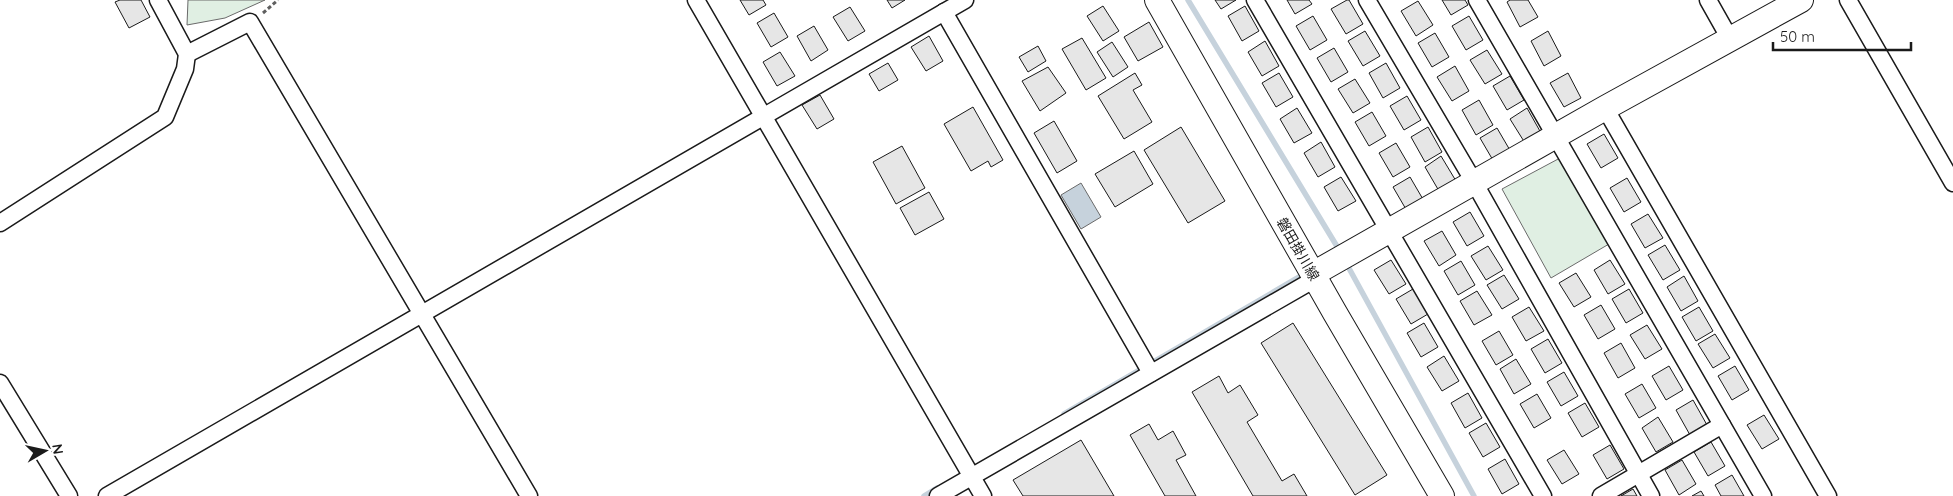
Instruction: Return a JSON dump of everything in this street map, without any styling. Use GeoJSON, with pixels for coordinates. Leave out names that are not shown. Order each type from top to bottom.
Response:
{"type":"FeatureCollection","features":[{"type":"Feature","properties":{"kind":"main road","name":"磐田掛川線"},"geometry":{"type":"LineString","coordinates":[[1157,0],[1442,496]]}},
{"type":"Feature","properties":{"kind":"main road"},"geometry":{"type":"LineString","coordinates":[[1314,276],[1389,230],[1801,0]]}},
{"type":"Feature","properties":{"kind":"street"},"geometry":{"type":"LineString","coordinates":[[0,223],[165,117],[185,69],[187,54],[158,0]]}},
{"type":"Feature","properties":{"kind":"street"},"geometry":{"type":"LineString","coordinates":[[696,0],[983,496]]}},
{"type":"Feature","properties":{"kind":"street"},"geometry":{"type":"LineString","coordinates":[[107,496],[965,0]]}},
{"type":"Feature","properties":{"kind":"street"},"geometry":{"type":"LineString","coordinates":[[1255,0],[1543,496]]}},
{"type":"Feature","properties":{"kind":"street"},"geometry":{"type":"LineString","coordinates":[[1367,0],[1474,182],[1651,496]]}},
{"type":"Feature","properties":{"kind":"street"},"geometry":{"type":"LineString","coordinates":[[1477,0],[1763,496]]}},
{"type":"Feature","properties":{"kind":"street"},"geometry":{"type":"LineString","coordinates":[[1708,0],[1730,39]]}},
{"type":"Feature","properties":{"kind":"street"},"geometry":{"type":"LineString","coordinates":[[1848,0],[1953,183]]}},
{"type":"Feature","properties":{"kind":"street"},"geometry":{"type":"LineString","coordinates":[[944,12],[1151,373]]}},
{"type":"Feature","properties":{"kind":"street"},"geometry":{"type":"LineString","coordinates":[[187,54],[250,22],[529,496]]}},
{"type":"Feature","properties":{"kind":"street"},"geometry":{"type":"LineString","coordinates":[[1605,108],[1828,496]]}},
{"type":"Feature","properties":{"kind":"street"},"geometry":{"type":"LineString","coordinates":[[938,496],[1314,276]]}},
{"type":"Feature","properties":{"kind":"street"},"geometry":{"type":"LineString","coordinates":[[0,383],[69,496]]}},
{"type":"Feature","properties":{"kind":"street"},"geometry":{"type":"LineString","coordinates":[[1601,496],[1722,425]]}},
{"type":"Feature","properties":{"kind":"green space"},"geometry":{"type":"Polygon","coordinates":[[[188,0],[265,0],[225,18],[187,25],[188,0]]]}},
{"type":"Feature","properties":{"kind":"green space"},"geometry":{"type":"Polygon","coordinates":[[[1560,158],[1609,244],[1551,278],[1502,189],[1560,158]]]}},
{"type":"Feature","properties":{"kind":"shaded area"},"geometry":{"type":"Polygon","coordinates":[[[1081,183],[1101,217],[1081,229],[1061,195],[1081,183]]]}},
{"type":"Feature","properties":{"kind":"building"},"geometry":{"type":"Polygon","coordinates":[[[120,0],[141,0],[150,17],[129,28],[115,2],[120,0]]]}},
{"type":"Feature","properties":{"kind":"building"},"geometry":{"type":"Polygon","coordinates":[[[740,0],[763,0],[766,5],[749,15],[740,0]]]}},
{"type":"Feature","properties":{"kind":"building"},"geometry":{"type":"Polygon","coordinates":[[[887,0],[905,0],[892,8],[887,0]]]}},
{"type":"Feature","properties":{"kind":"building"},"geometry":{"type":"Polygon","coordinates":[[[1215,0],[1236,0],[1221,9],[1215,0]]]}},
{"type":"Feature","properties":{"kind":"building"},"geometry":{"type":"Polygon","coordinates":[[[1287,0],[1309,0],[1312,4],[1295,14],[1287,0]]]}},
{"type":"Feature","properties":{"kind":"building"},"geometry":{"type":"Polygon","coordinates":[[[1349,0],[1363,24],[1346,34],[1331,9],[1349,0]]]}},
{"type":"Feature","properties":{"kind":"building"},"geometry":{"type":"Polygon","coordinates":[[[1442,0],[1465,0],[1468,5],[1451,15],[1442,0]]]}},
{"type":"Feature","properties":{"kind":"building"},"geometry":{"type":"Polygon","coordinates":[[[1510,0],[1528,0],[1538,17],[1520,27],[1507,2],[1510,0]]]}},
{"type":"Feature","properties":{"kind":"building"},"geometry":{"type":"Polygon","coordinates":[[[1418,1],[1433,25],[1416,36],[1401,11],[1418,1]]]}},
{"type":"Feature","properties":{"kind":"building"},"geometry":{"type":"Polygon","coordinates":[[[1103,6],[1119,31],[1103,41],[1087,16],[1103,6]]]}},
{"type":"Feature","properties":{"kind":"building"},"geometry":{"type":"Polygon","coordinates":[[[1245,6],[1259,31],[1242,41],[1228,16],[1245,6]]]}},
{"type":"Feature","properties":{"kind":"building"},"geometry":{"type":"Polygon","coordinates":[[[850,7],[865,31],[848,41],[833,17],[850,7]]]}},
{"type":"Feature","properties":{"kind":"building"},"geometry":{"type":"Polygon","coordinates":[[[774,13],[788,37],[771,47],[757,23],[774,13]]]}},
{"type":"Feature","properties":{"kind":"building"},"geometry":{"type":"Polygon","coordinates":[[[1313,16],[1327,40],[1310,50],[1296,26],[1313,16]]]}},
{"type":"Feature","properties":{"kind":"building"},"geometry":{"type":"Polygon","coordinates":[[[1469,16],[1483,40],[1466,50],[1452,26],[1469,16]]]}},
{"type":"Feature","properties":{"kind":"building"},"geometry":{"type":"Polygon","coordinates":[[[1149,22],[1163,47],[1138,61],[1124,37],[1149,22]]]}},
{"type":"Feature","properties":{"kind":"building"},"geometry":{"type":"Polygon","coordinates":[[[814,26],[828,50],[811,61],[797,36],[814,26]]]}},
{"type":"Feature","properties":{"kind":"building"},"geometry":{"type":"Polygon","coordinates":[[[1365,31],[1380,56],[1363,66],[1348,41],[1365,31]]]}},
{"type":"Feature","properties":{"kind":"building"},"geometry":{"type":"Polygon","coordinates":[[[1548,31],[1561,56],[1544,66],[1531,41],[1548,31]]]}},
{"type":"Feature","properties":{"kind":"building"},"geometry":{"type":"Polygon","coordinates":[[[1435,33],[1449,57],[1432,67],[1418,43],[1435,33]]]}},
{"type":"Feature","properties":{"kind":"building"},"geometry":{"type":"Polygon","coordinates":[[[929,36],[943,61],[926,71],[911,47],[929,36]]]}},
{"type":"Feature","properties":{"kind":"building"},"geometry":{"type":"Polygon","coordinates":[[[1082,38],[1106,78],[1086,90],[1062,49],[1082,38]]]}},
{"type":"Feature","properties":{"kind":"building"},"geometry":{"type":"Polygon","coordinates":[[[1265,41],[1279,66],[1262,76],[1248,52],[1265,41]]]}},
{"type":"Feature","properties":{"kind":"building"},"geometry":{"type":"Polygon","coordinates":[[[1112,42],[1128,67],[1113,77],[1097,52],[1112,42]]]}},
{"type":"Feature","properties":{"kind":"building"},"geometry":{"type":"Polygon","coordinates":[[[1038,46],[1046,61],[1028,72],[1019,57],[1038,46]]]}},
{"type":"Feature","properties":{"kind":"building"},"geometry":{"type":"Polygon","coordinates":[[[1334,48],[1348,72],[1331,82],[1317,58],[1334,48]]]}},
{"type":"Feature","properties":{"kind":"building"},"geometry":{"type":"Polygon","coordinates":[[[1487,50],[1502,74],[1485,84],[1470,60],[1487,50]]]}},
{"type":"Feature","properties":{"kind":"building"},"geometry":{"type":"Polygon","coordinates":[[[780,52],[795,76],[777,86],[763,62],[780,52]]]}},
{"type":"Feature","properties":{"kind":"building"},"geometry":{"type":"Polygon","coordinates":[[[888,63],[898,80],[879,91],[869,74],[888,63]]]}},
{"type":"Feature","properties":{"kind":"building"},"geometry":{"type":"Polygon","coordinates":[[[1386,63],[1400,88],[1383,98],[1369,73],[1386,63]]]}},
{"type":"Feature","properties":{"kind":"building"},"geometry":{"type":"Polygon","coordinates":[[[1455,66],[1469,91],[1452,101],[1437,77],[1455,66]]]}},
{"type":"Feature","properties":{"kind":"building"},"geometry":{"type":"Polygon","coordinates":[[[1048,67],[1066,93],[1040,111],[1022,81],[1048,67]]]}},
{"type":"Feature","properties":{"kind":"building"},"geometry":{"type":"Polygon","coordinates":[[[1135,73],[1142,85],[1133,90],[1152,122],[1124,139],[1098,96],[1135,73]]]}},
{"type":"Feature","properties":{"kind":"building"},"geometry":{"type":"Polygon","coordinates":[[[1279,73],[1293,97],[1276,107],[1262,83],[1279,73]]]}},
{"type":"Feature","properties":{"kind":"building"},"geometry":{"type":"Polygon","coordinates":[[[1568,73],[1581,98],[1564,107],[1550,83],[1568,73]]]}},
{"type":"Feature","properties":{"kind":"building"},"geometry":{"type":"Polygon","coordinates":[[[1510,76],[1524,100],[1507,110],[1493,86],[1510,76]]]}},
{"type":"Feature","properties":{"kind":"building"},"geometry":{"type":"Polygon","coordinates":[[[1355,79],[1370,103],[1353,113],[1338,89],[1355,79]]]}},
{"type":"Feature","properties":{"kind":"building"},"geometry":{"type":"Polygon","coordinates":[[[820,95],[834,119],[817,129],[802,105],[820,95]]]}},
{"type":"Feature","properties":{"kind":"building"},"geometry":{"type":"Polygon","coordinates":[[[1407,96],[1421,120],[1404,130],[1390,106],[1407,96]]]}},
{"type":"Feature","properties":{"kind":"building"},"geometry":{"type":"Polygon","coordinates":[[[1479,100],[1493,125],[1476,135],[1462,110],[1479,100]]]}},
{"type":"Feature","properties":{"kind":"building"},"geometry":{"type":"Polygon","coordinates":[[[973,107],[1003,160],[991,167],[988,161],[971,171],[944,124],[973,107]]]}},
{"type":"Feature","properties":{"kind":"building"},"geometry":{"type":"Polygon","coordinates":[[[1297,108],[1312,133],[1294,143],[1280,119],[1297,108]]]}},
{"type":"Feature","properties":{"kind":"building"},"geometry":{"type":"Polygon","coordinates":[[[1527,108],[1541,133],[1525,143],[1510,119],[1527,108]]]}},
{"type":"Feature","properties":{"kind":"building"},"geometry":{"type":"Polygon","coordinates":[[[1372,112],[1386,136],[1369,146],[1355,122],[1372,112]]]}},
{"type":"Feature","properties":{"kind":"building"},"geometry":{"type":"Polygon","coordinates":[[[1054,121],[1077,161],[1057,173],[1034,133],[1054,121]]]}},
{"type":"Feature","properties":{"kind":"building"},"geometry":{"type":"Polygon","coordinates":[[[1181,127],[1225,201],[1188,223],[1144,150],[1181,127]]]}},
{"type":"Feature","properties":{"kind":"building"},"geometry":{"type":"Polygon","coordinates":[[[1428,127],[1442,152],[1425,162],[1411,137],[1428,127]]]}},
{"type":"Feature","properties":{"kind":"building"},"geometry":{"type":"Polygon","coordinates":[[[1497,128],[1511,152],[1494,162],[1480,138],[1497,128]]]}},
{"type":"Feature","properties":{"kind":"building"},"geometry":{"type":"Polygon","coordinates":[[[1604,134],[1618,158],[1601,168],[1587,144],[1604,134]]]}},
{"type":"Feature","properties":{"kind":"building"},"geometry":{"type":"Polygon","coordinates":[[[1321,142],[1335,167],[1318,177],[1304,153],[1321,142]]]}},
{"type":"Feature","properties":{"kind":"building"},"geometry":{"type":"Polygon","coordinates":[[[1396,143],[1410,167],[1393,177],[1379,153],[1396,143]]]}},
{"type":"Feature","properties":{"kind":"building"},"geometry":{"type":"Polygon","coordinates":[[[902,146],[925,188],[896,204],[873,162],[902,146]]]}},
{"type":"Feature","properties":{"kind":"building"},"geometry":{"type":"Polygon","coordinates":[[[1134,151],[1153,184],[1115,207],[1095,174],[1134,151]]]}},
{"type":"Feature","properties":{"kind":"building"},"geometry":{"type":"Polygon","coordinates":[[[1441,156],[1456,181],[1439,191],[1425,167],[1441,156]]]}},
{"type":"Feature","properties":{"kind":"building"},"geometry":{"type":"Polygon","coordinates":[[[1341,177],[1356,201],[1338,211],[1324,187],[1341,177]]]}},
{"type":"Feature","properties":{"kind":"building"},"geometry":{"type":"Polygon","coordinates":[[[1410,177],[1424,201],[1407,211],[1393,187],[1410,177]]]}},
{"type":"Feature","properties":{"kind":"building"},"geometry":{"type":"Polygon","coordinates":[[[1627,178],[1641,202],[1624,212],[1610,188],[1627,178]]]}},
{"type":"Feature","properties":{"kind":"building"},"geometry":{"type":"Polygon","coordinates":[[[929,192],[944,219],[915,235],[900,208],[929,192]]]}},
{"type":"Feature","properties":{"kind":"building"},"geometry":{"type":"Polygon","coordinates":[[[1470,212],[1484,236],[1467,246],[1453,222],[1470,212]]]}},
{"type":"Feature","properties":{"kind":"building"},"geometry":{"type":"Polygon","coordinates":[[[1648,214],[1663,238],[1645,248],[1631,224],[1648,214]]]}},
{"type":"Feature","properties":{"kind":"building"},"geometry":{"type":"Polygon","coordinates":[[[1442,231],[1456,255],[1439,266],[1424,241],[1442,231]]]}},
{"type":"Feature","properties":{"kind":"building"},"geometry":{"type":"Polygon","coordinates":[[[1665,245],[1680,270],[1663,280],[1648,255],[1665,245]]]}},
{"type":"Feature","properties":{"kind":"building"},"geometry":{"type":"Polygon","coordinates":[[[1488,246],[1503,270],[1486,280],[1471,256],[1488,246]]]}},
{"type":"Feature","properties":{"kind":"building"},"geometry":{"type":"Polygon","coordinates":[[[1391,260],[1406,284],[1389,294],[1374,270],[1391,260]]]}},
{"type":"Feature","properties":{"kind":"building"},"geometry":{"type":"Polygon","coordinates":[[[1610,260],[1625,284],[1608,294],[1594,270],[1610,260]]]}},
{"type":"Feature","properties":{"kind":"building"},"geometry":{"type":"Polygon","coordinates":[[[1461,261],[1475,285],[1458,295],[1444,271],[1461,261]]]}},
{"type":"Feature","properties":{"kind":"building"},"geometry":{"type":"Polygon","coordinates":[[[1576,273],[1591,297],[1574,307],[1559,283],[1576,273]]]}},
{"type":"Feature","properties":{"kind":"building"},"geometry":{"type":"Polygon","coordinates":[[[1504,275],[1519,299],[1502,309],[1487,285],[1504,275]]]}},
{"type":"Feature","properties":{"kind":"building"},"geometry":{"type":"Polygon","coordinates":[[[1684,276],[1698,301],[1681,311],[1667,287],[1684,276]]]}},
{"type":"Feature","properties":{"kind":"building"},"geometry":{"type":"Polygon","coordinates":[[[1413,289],[1428,314],[1411,324],[1396,299],[1413,289]]]}},
{"type":"Feature","properties":{"kind":"building"},"geometry":{"type":"Polygon","coordinates":[[[1629,289],[1643,313],[1626,323],[1612,299],[1629,289]]]}},
{"type":"Feature","properties":{"kind":"building"},"geometry":{"type":"Polygon","coordinates":[[[1477,291],[1492,315],[1474,325],[1460,301],[1477,291]]]}},
{"type":"Feature","properties":{"kind":"building"},"geometry":{"type":"Polygon","coordinates":[[[1601,305],[1615,329],[1598,339],[1584,315],[1601,305]]]}},
{"type":"Feature","properties":{"kind":"building"},"geometry":{"type":"Polygon","coordinates":[[[1529,307],[1544,331],[1526,341],[1512,317],[1529,307]]]}},
{"type":"Feature","properties":{"kind":"building"},"geometry":{"type":"Polygon","coordinates":[[[1699,307],[1713,331],[1696,341],[1682,317],[1699,307]]]}},
{"type":"Feature","properties":{"kind":"building"},"geometry":{"type":"Polygon","coordinates":[[[1293,323],[1387,475],[1355,495],[1261,343],[1293,323]]]}},
{"type":"Feature","properties":{"kind":"building"},"geometry":{"type":"Polygon","coordinates":[[[1424,323],[1438,347],[1421,357],[1407,333],[1424,323]]]}},
{"type":"Feature","properties":{"kind":"building"},"geometry":{"type":"Polygon","coordinates":[[[1647,325],[1662,349],[1645,359],[1630,335],[1647,325]]]}},
{"type":"Feature","properties":{"kind":"building"},"geometry":{"type":"Polygon","coordinates":[[[1499,331],[1513,355],[1496,365],[1482,341],[1499,331]]]}},
{"type":"Feature","properties":{"kind":"building"},"geometry":{"type":"Polygon","coordinates":[[[1715,334],[1730,358],[1713,368],[1698,344],[1715,334]]]}},
{"type":"Feature","properties":{"kind":"building"},"geometry":{"type":"Polygon","coordinates":[[[1548,339],[1562,363],[1545,373],[1531,349],[1548,339]]]}},
{"type":"Feature","properties":{"kind":"building"},"geometry":{"type":"Polygon","coordinates":[[[1621,343],[1635,368],[1618,378],[1604,353],[1621,343]]]}},
{"type":"Feature","properties":{"kind":"building"},"geometry":{"type":"Polygon","coordinates":[[[1444,356],[1459,381],[1442,391],[1427,367],[1444,356]]]}},
{"type":"Feature","properties":{"kind":"building"},"geometry":{"type":"Polygon","coordinates":[[[1516,359],[1531,384],[1514,394],[1500,369],[1516,359]]]}},
{"type":"Feature","properties":{"kind":"building"},"geometry":{"type":"Polygon","coordinates":[[[1669,366],[1683,390],[1666,400],[1652,376],[1669,366]]]}},
{"type":"Feature","properties":{"kind":"building"},"geometry":{"type":"Polygon","coordinates":[[[1735,366],[1749,390],[1732,400],[1718,376],[1735,366]]]}},
{"type":"Feature","properties":{"kind":"building"},"geometry":{"type":"Polygon","coordinates":[[[1564,372],[1578,396],[1561,406],[1547,382],[1564,372]]]}},
{"type":"Feature","properties":{"kind":"building"},"geometry":{"type":"Polygon","coordinates":[[[1219,376],[1228,393],[1240,385],[1258,415],[1247,422],[1282,481],[1294,474],[1307,496],[1253,496],[1192,392],[1219,376]]]}},
{"type":"Feature","properties":{"kind":"building"},"geometry":{"type":"Polygon","coordinates":[[[1642,384],[1656,408],[1639,418],[1625,394],[1642,384]]]}},
{"type":"Feature","properties":{"kind":"building"},"geometry":{"type":"Polygon","coordinates":[[[1468,393],[1482,418],[1465,428],[1451,403],[1468,393]]]}},
{"type":"Feature","properties":{"kind":"building"},"geometry":{"type":"Polygon","coordinates":[[[1537,394],[1551,418],[1534,428],[1520,404],[1537,394]]]}},
{"type":"Feature","properties":{"kind":"building"},"geometry":{"type":"Polygon","coordinates":[[[1693,400],[1707,425],[1690,435],[1676,410],[1693,400]]]}},
{"type":"Feature","properties":{"kind":"building"},"geometry":{"type":"Polygon","coordinates":[[[1585,403],[1599,427],[1582,437],[1568,413],[1585,403]]]}},
{"type":"Feature","properties":{"kind":"building"},"geometry":{"type":"Polygon","coordinates":[[[1764,415],[1779,439],[1762,449],[1747,425],[1764,415]]]}},
{"type":"Feature","properties":{"kind":"building"},"geometry":{"type":"Polygon","coordinates":[[[1658,417],[1673,442],[1656,452],[1642,428],[1658,417]]]}},
{"type":"Feature","properties":{"kind":"building"},"geometry":{"type":"Polygon","coordinates":[[[1486,423],[1500,447],[1483,457],[1469,433],[1486,423]]]}},
{"type":"Feature","properties":{"kind":"building"},"geometry":{"type":"Polygon","coordinates":[[[1149,424],[1158,440],[1173,431],[1186,455],[1176,460],[1196,496],[1165,496],[1130,435],[1149,424]]]}},
{"type":"Feature","properties":{"kind":"building"},"geometry":{"type":"Polygon","coordinates":[[[1081,440],[1114,496],[1023,496],[1013,480],[1081,440]]]}},
{"type":"Feature","properties":{"kind":"building"},"geometry":{"type":"Polygon","coordinates":[[[1711,442],[1725,466],[1708,476],[1694,452],[1711,442]]]}},
{"type":"Feature","properties":{"kind":"building"},"geometry":{"type":"Polygon","coordinates":[[[1610,445],[1624,469],[1607,479],[1593,455],[1610,445]]]}},
{"type":"Feature","properties":{"kind":"building"},"geometry":{"type":"Polygon","coordinates":[[[1564,450],[1579,474],[1562,484],[1547,460],[1564,450]]]}},
{"type":"Feature","properties":{"kind":"building"},"geometry":{"type":"Polygon","coordinates":[[[1505,459],[1519,484],[1502,494],[1488,469],[1505,459]]]}},
{"type":"Feature","properties":{"kind":"building"},"geometry":{"type":"Polygon","coordinates":[[[1682,460],[1696,484],[1679,495],[1665,470],[1682,460]]]}},
{"type":"Feature","properties":{"kind":"building"},"geometry":{"type":"Polygon","coordinates":[[[1732,475],[1744,496],[1721,496],[1715,485],[1732,475]]]}},
{"type":"Feature","properties":{"kind":"building"},"geometry":{"type":"Polygon","coordinates":[[[1633,489],[1637,496],[1621,496],[1633,489]]]}},
{"type":"Feature","properties":{"kind":"building"},"geometry":{"type":"Polygon","coordinates":[[[1701,491],[1704,496],[1692,496],[1701,491]]]}},
{"type":"Feature","properties":{"kind":"waterway"},"geometry":{"type":"LineString","coordinates":[[1188,0],[1341,253]]}},
{"type":"Feature","properties":{"kind":"waterway"},"geometry":{"type":"LineString","coordinates":[[1345,261],[1474,496]]}},
{"type":"Feature","properties":{"kind":"waterway"},"geometry":{"type":"LineString","coordinates":[[1064,414],[1306,273]]}},
{"type":"Feature","properties":{"kind":"waterway"},"geometry":{"type":"LineString","coordinates":[[924,496],[937,488]]}}]}
